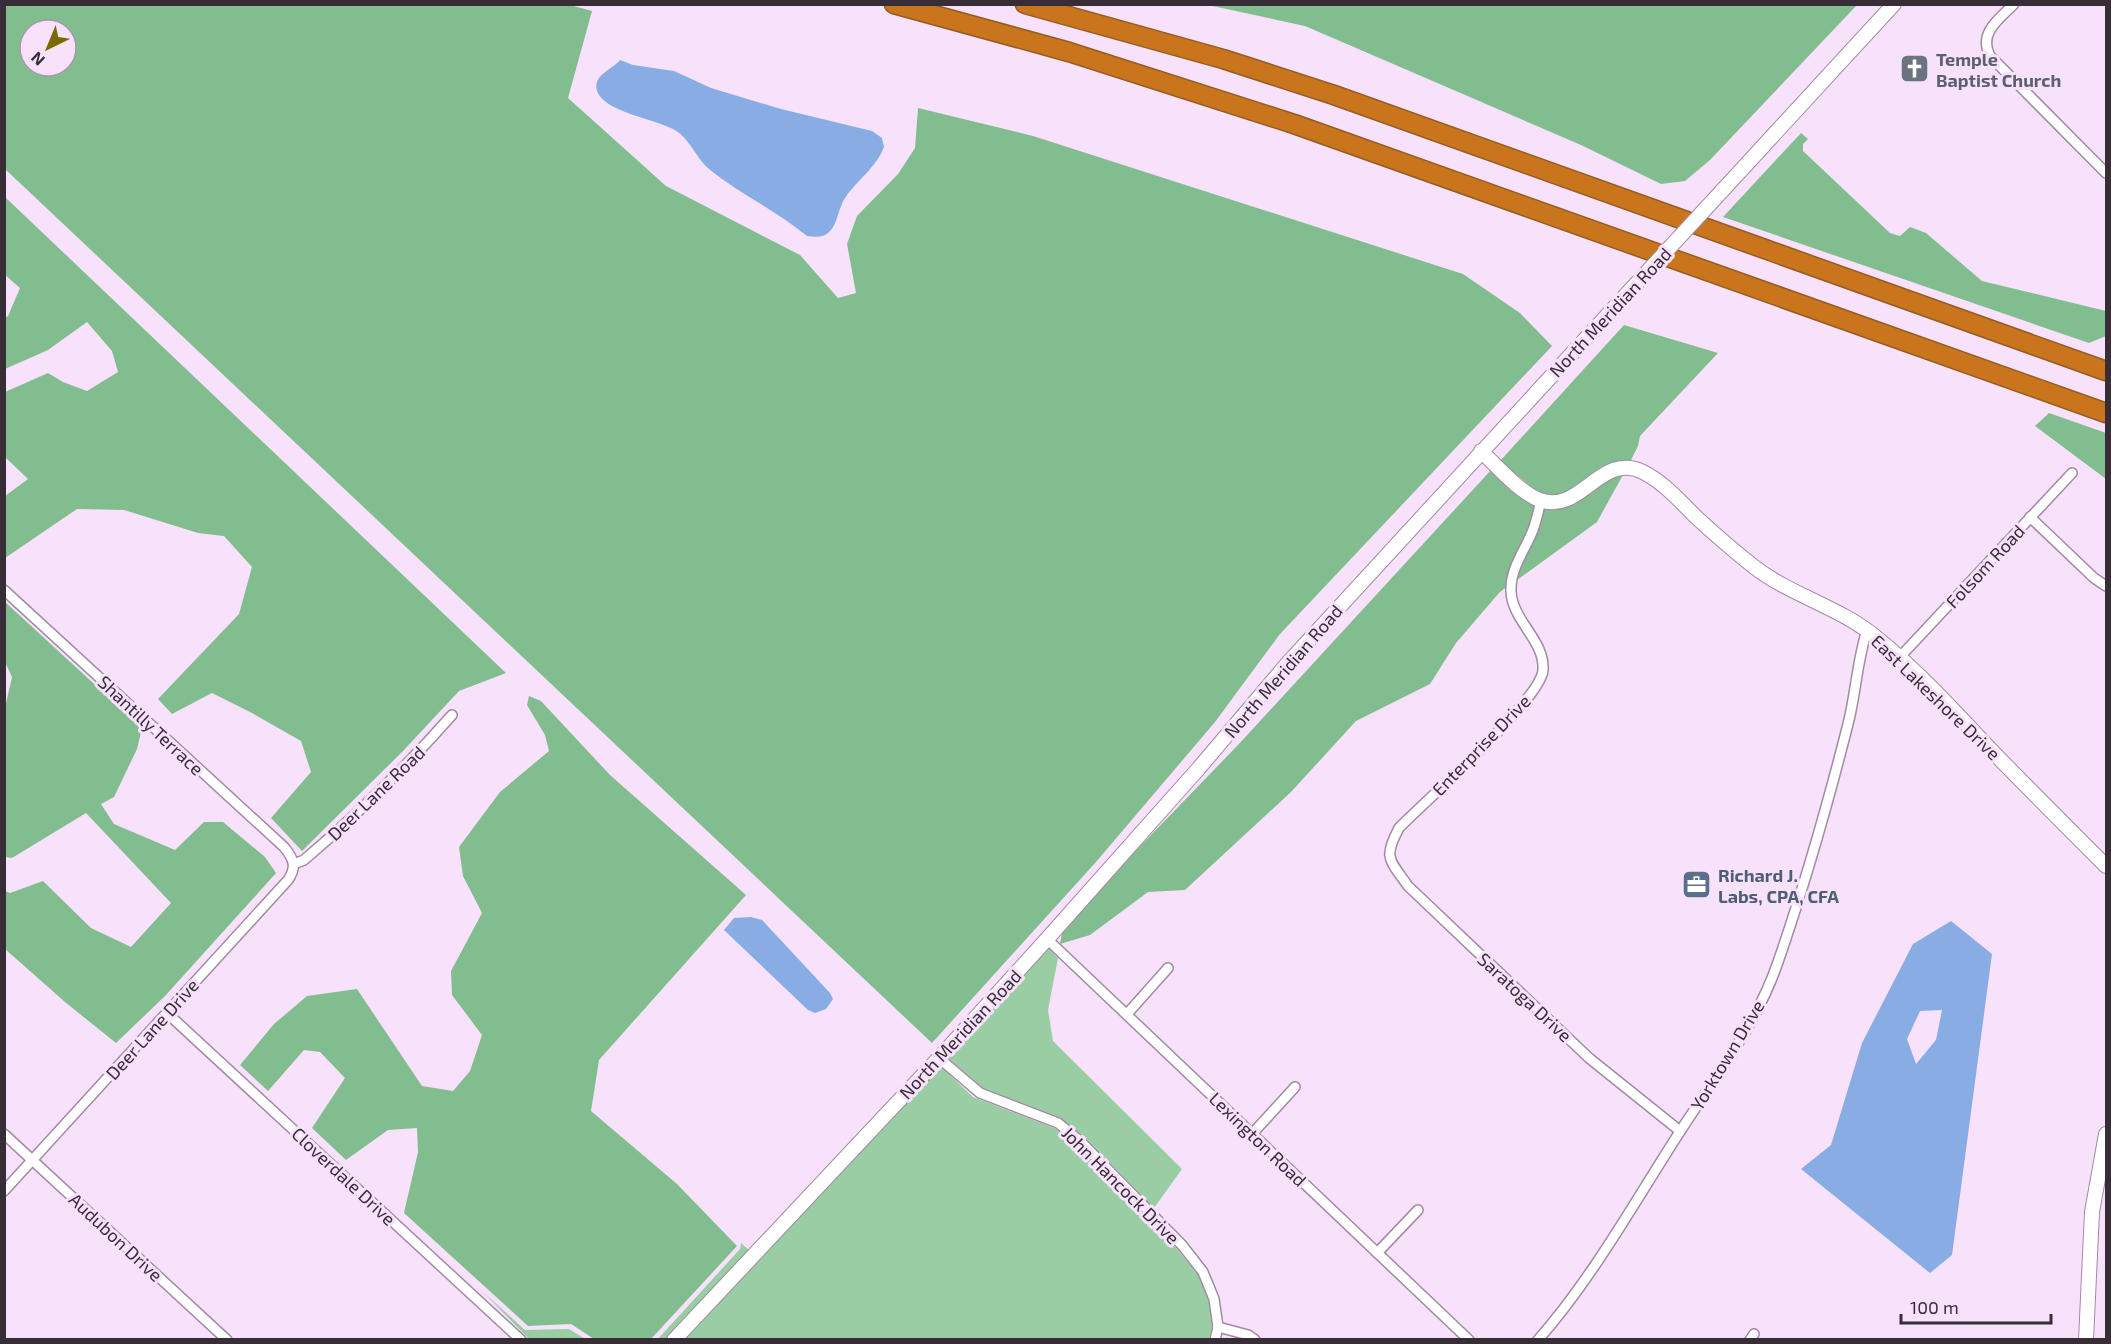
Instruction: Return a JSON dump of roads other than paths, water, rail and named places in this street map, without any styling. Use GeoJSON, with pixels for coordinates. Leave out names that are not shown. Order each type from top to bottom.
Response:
{"type":"FeatureCollection","features":[{"type":"Feature","properties":{"kind":"highway"},"geometry":{"type":"LineString","coordinates":[[894,4],[1069,52],[1294,124],[2106,413]]}},
{"type":"Feature","properties":{"kind":"highway"},"geometry":{"type":"LineString","coordinates":[[1025,4],[1223,59],[1334,95],[2106,371]]}},
{"type":"Feature","properties":{"kind":"main road","name":"North Meridian Road"},"geometry":{"type":"LineString","coordinates":[[674,1340],[939,1058],[1199,768],[1287,664],[1480,451],[1894,4]]}},
{"type":"Feature","properties":{"kind":"main road"},"geometry":{"type":"LineString","coordinates":[[1480,451],[1520,487],[1541,500]]}},
{"type":"Feature","properties":{"kind":"main road","name":"East Lakeshore Drive"},"geometry":{"type":"LineString","coordinates":[[1541,500],[1561,501],[1571,497],[1599,476],[1615,468],[1640,471],[1665,488],[1724,543],[1755,567],[1867,630],[1899,658],[2106,866]]}},
{"type":"Feature","properties":{"kind":"main road"},"geometry":{"type":"LineString","coordinates":[[2086,1340],[2092,1212],[2106,1134]]}},
{"type":"Feature","properties":{"kind":"street"},"geometry":{"type":"LineString","coordinates":[[2014,4],[1987,34],[1986,44],[1990,56],[2106,173]]}},
{"type":"Feature","properties":{"kind":"street","name":"Folsom Road"},"geometry":{"type":"LineString","coordinates":[[1899,658],[2072,473]]}},
{"type":"Feature","properties":{"kind":"street","name":"Enterprise Drive"},"geometry":{"type":"LineString","coordinates":[[1389,848],[1399,828],[1508,721],[1525,703],[1542,677],[1543,663],[1540,651],[1521,620],[1512,601],[1511,591],[1515,568],[1534,526],[1541,500]]}},
{"type":"Feature","properties":{"kind":"street"},"geometry":{"type":"LineString","coordinates":[[2030,517],[2094,578],[2106,586]]}},
{"type":"Feature","properties":{"kind":"street","name":"Shantilly Terrace"},"geometry":{"type":"LineString","coordinates":[[4,590],[284,847],[294,864]]}},
{"type":"Feature","properties":{"kind":"street","name":"Yorktown Drive"},"geometry":{"type":"LineString","coordinates":[[1538,1340],[1594,1267],[1680,1131],[1732,1055],[1768,988],[1777,965],[1849,720],[1867,630]]}},
{"type":"Feature","properties":{"kind":"street","name":"Deer Lane Road"},"geometry":{"type":"LineString","coordinates":[[294,864],[304,860],[353,817],[419,752],[452,715]]}},
{"type":"Feature","properties":{"kind":"street","name":"Saratoga Drive"},"geometry":{"type":"LineString","coordinates":[[1389,848],[1392,863],[1408,886],[1589,1058],[1680,1131]]}},
{"type":"Feature","properties":{"kind":"street","name":"Deer Lane Drive"},"geometry":{"type":"LineString","coordinates":[[4,1191],[288,880],[293,873],[294,864]]}},
{"type":"Feature","properties":{"kind":"street","name":"Lexington Road"},"geometry":{"type":"LineString","coordinates":[[1047,939],[1469,1340]]}},
{"type":"Feature","properties":{"kind":"street"},"geometry":{"type":"LineString","coordinates":[[1127,1014],[1168,968]]}},
{"type":"Feature","properties":{"kind":"street","name":"Cloverdale Drive"},"geometry":{"type":"LineString","coordinates":[[167,1013],[521,1340]]}},
{"type":"Feature","properties":{"kind":"street","name":"John Hancock Drive"},"geometry":{"type":"LineString","coordinates":[[939,1058],[980,1094],[1058,1123],[1080,1141],[1182,1245],[1203,1272],[1214,1299],[1218,1327],[1215,1340]]}},
{"type":"Feature","properties":{"kind":"street"},"geometry":{"type":"LineString","coordinates":[[1252,1134],[1295,1087]]}},
{"type":"Feature","properties":{"kind":"street","name":"Audubon Drive"},"geometry":{"type":"LineString","coordinates":[[4,1134],[227,1340]]}},
{"type":"Feature","properties":{"kind":"street"},"geometry":{"type":"LineString","coordinates":[[1377,1253],[1418,1210]]}},
{"type":"Feature","properties":{"kind":"street"},"geometry":{"type":"LineString","coordinates":[[1218,1327],[1248,1335],[1255,1340]]}},
{"type":"Feature","properties":{"kind":"water"},"geometry":{"type":"Polygon","coordinates":[[[620,60],[633,65],[674,71],[711,88],[781,109],[872,131],[882,138],[884,147],[871,168],[845,198],[832,229],[822,236],[807,236],[712,172],[679,133],[665,125],[623,111],[605,101],[599,95],[596,88],[597,83],[603,74],[620,60]]]}},
{"type":"Feature","properties":{"kind":"water"},"geometry":{"type":"Polygon","coordinates":[[[751,917],[762,920],[830,993],[833,999],[826,1009],[815,1013],[808,1010],[724,930],[734,918],[751,917]]]}},
{"type":"Feature","properties":{"kind":"water"},"geometry":{"type":"Polygon","coordinates":[[[1951,921],[1992,954],[1952,1255],[1930,1273],[1801,1169],[1831,1145],[1862,1043],[1913,944],[1951,921]],[[1942,1010],[1920,1011],[1907,1039],[1916,1064],[1936,1040],[1942,1010]]]}},
{"type":"Feature","properties":{"kind":"place","name":"Temple Baptist Church"},"geometry":{"type":"Point","coordinates":[1915,69]}},
{"type":"Feature","properties":{"kind":"place","name":"Richard J. Labs, CPA, CFA"},"geometry":{"type":"Point","coordinates":[1697,885]}}]}
